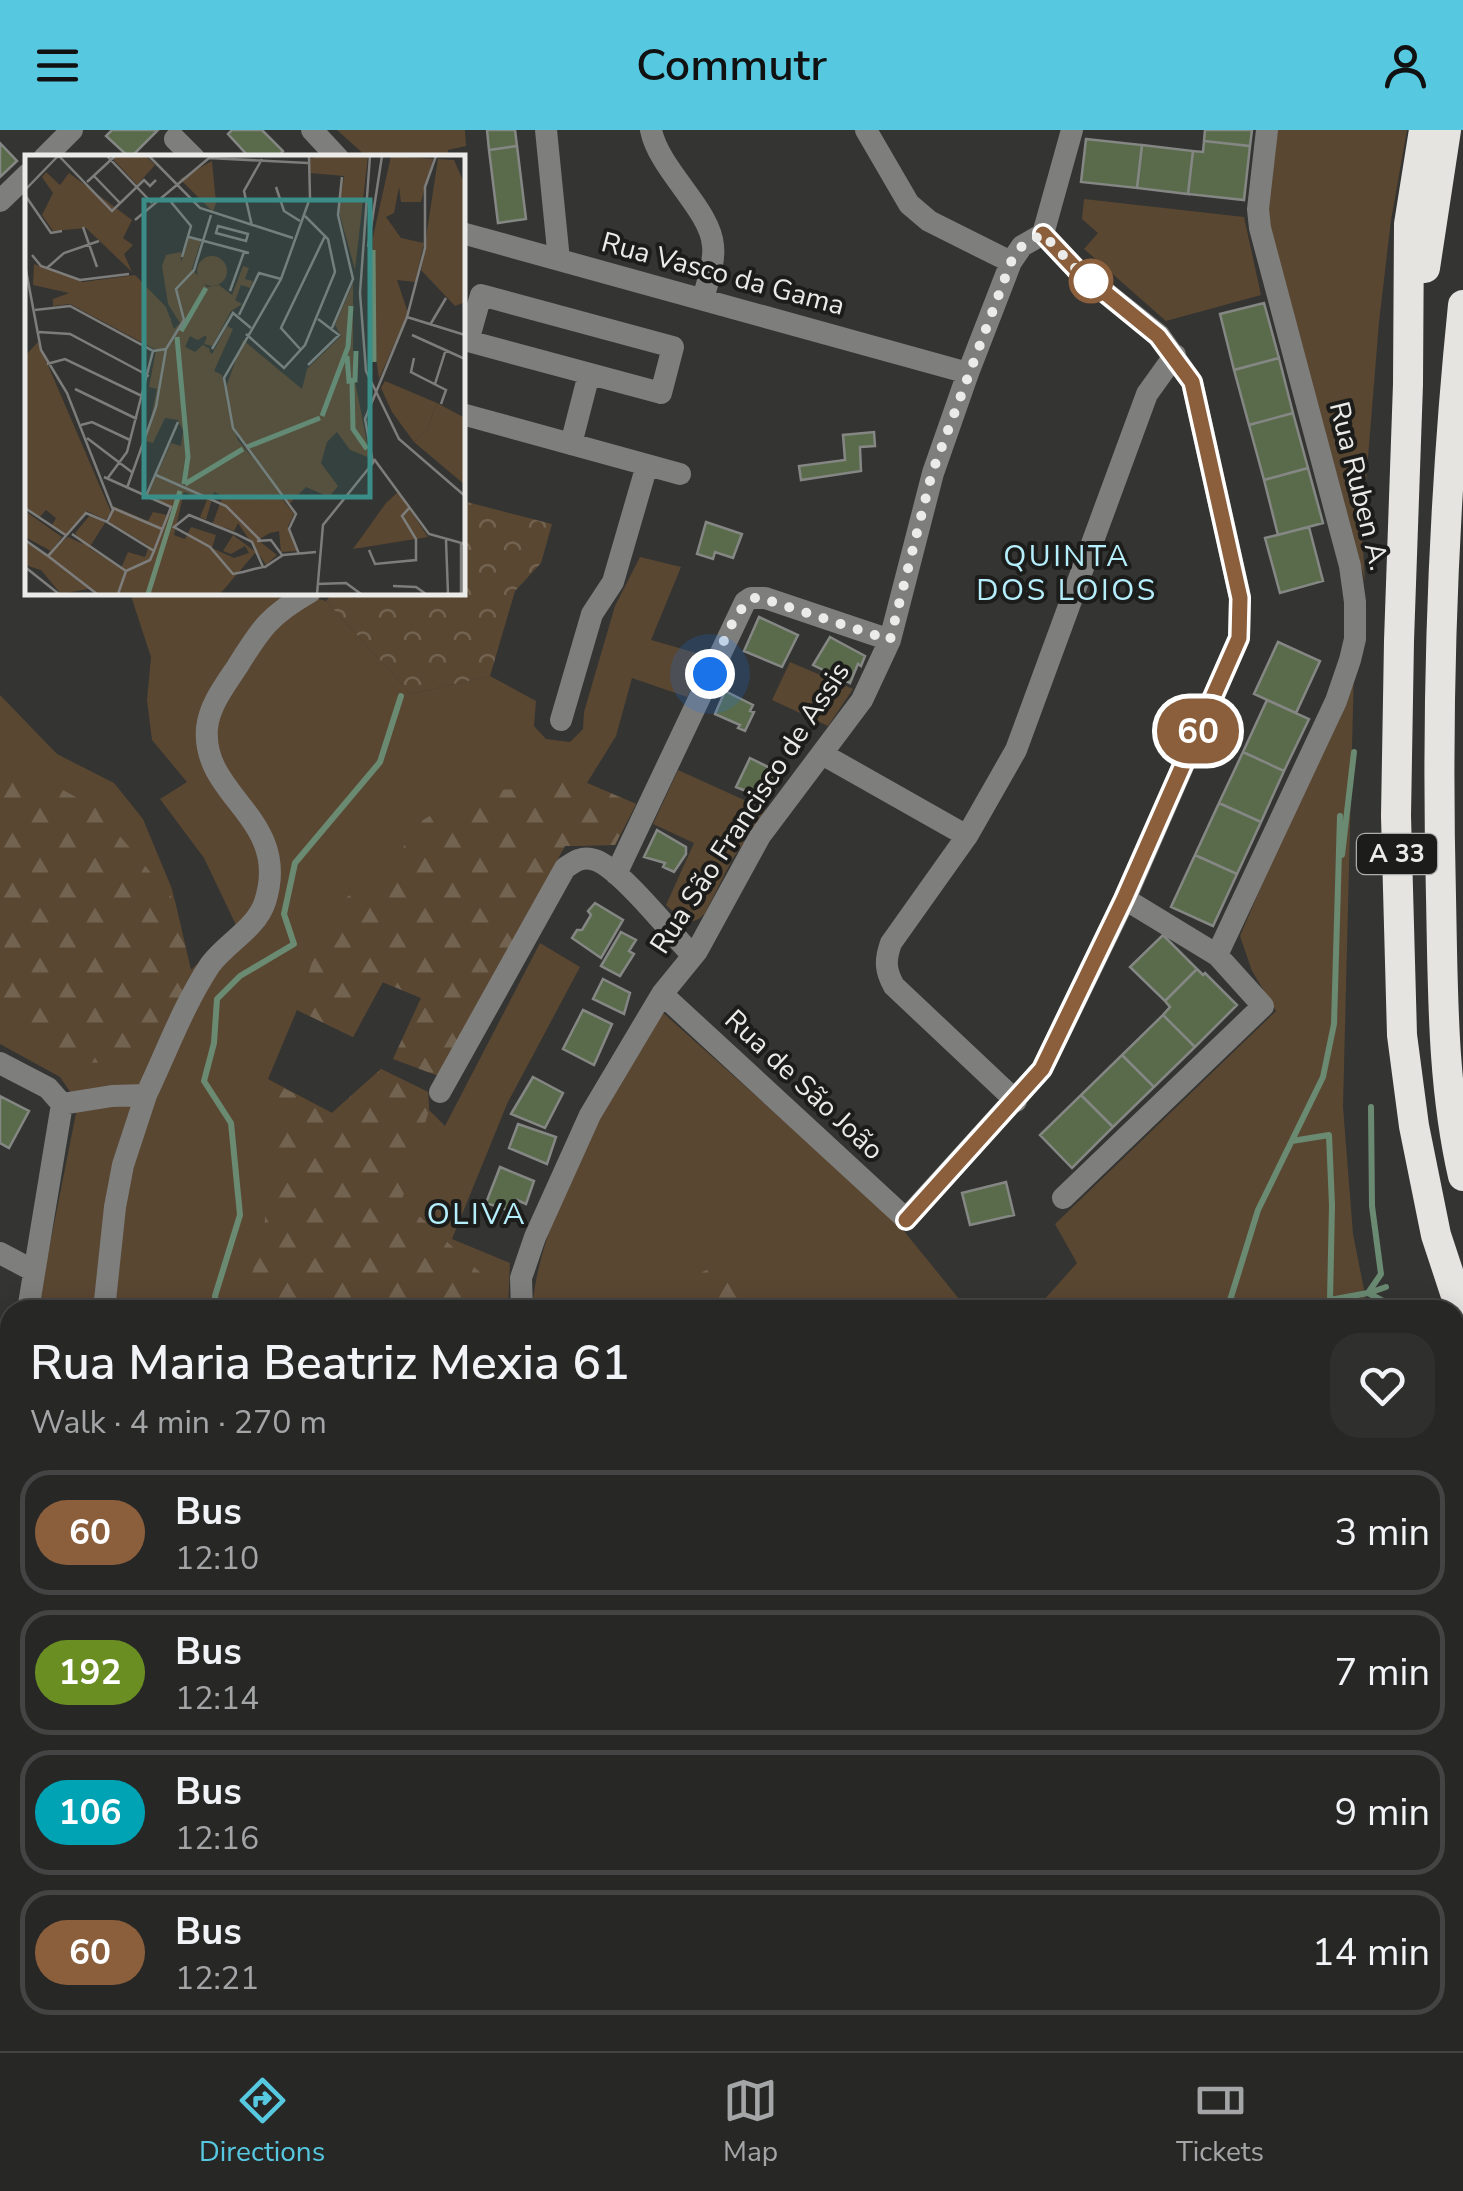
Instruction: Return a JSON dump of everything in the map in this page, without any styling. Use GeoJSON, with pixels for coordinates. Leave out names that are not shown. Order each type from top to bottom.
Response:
{"type":"FeatureCollection","features":[{"type":"Feature","properties":{"kind":"highway"},"geometry":{"type":"LineString","coordinates":[[1408,384],[1409,224],[1424,130]]}},
{"type":"Feature","properties":{"kind":"highway","name":"A 33"},"geometry":{"type":"LineString","coordinates":[[1446,130],[1408,384],[1396,816],[1402,1035],[1414,1126],[1436,1235],[1457,1300]]}},
{"type":"Feature","properties":{"kind":"highway","name":"A 33"},"geometry":{"type":"LineString","coordinates":[[1462,319],[1442,642],[1439,820],[1444,1035],[1451,1122],[1463,1176]]}},
{"type":"Feature","properties":{"kind":"street"},"geometry":{"type":"LineString","coordinates":[[38,130],[49,152],[72,130]]}},
{"type":"Feature","properties":{"kind":"street"},"geometry":{"type":"LineString","coordinates":[[312,130],[335,155]]}},
{"type":"Feature","properties":{"kind":"street"},"geometry":{"type":"LineString","coordinates":[[546,130],[559,260]]}},
{"type":"Feature","properties":{"kind":"street"},"geometry":{"type":"LineString","coordinates":[[651,130],[658,150],[712,236],[713,257],[703,300]]}},
{"type":"Feature","properties":{"kind":"street"},"geometry":{"type":"LineString","coordinates":[[866,130],[902,196],[915,210],[929,221],[1011,262]]}},
{"type":"Feature","properties":{"kind":"street"},"geometry":{"type":"LineString","coordinates":[[1072,130],[1043,234],[1076,269],[1158,336],[1175,355],[1192,382],[1240,598],[1239,638],[1124,899],[1042,1069],[1016,1101],[894,986],[887,973],[886,958],[891,944],[967,836],[1016,750],[1147,394],[1175,355]]}},
{"type":"Feature","properties":{"kind":"street","name":"Rua Ruben A."},"geometry":{"type":"LineString","coordinates":[[1217,954],[1336,701],[1355,639],[1350,566],[1260,228],[1258,209],[1267,130]]}},
{"type":"Feature","properties":{"kind":"street"},"geometry":{"type":"LineString","coordinates":[[175,139],[191,155]]}},
{"type":"Feature","properties":{"kind":"street"},"geometry":{"type":"LineString","coordinates":[[0,201],[25,177]]}},
{"type":"Feature","properties":{"kind":"street","name":"Rua Vasco da Gama"},"geometry":{"type":"LineString","coordinates":[[465,234],[968,373]]}},
{"type":"Feature","properties":{"kind":"street","name":"Rua São Francisco de Assis"},"geometry":{"type":"LineString","coordinates":[[522,1300],[521,1278],[535,1237],[590,1115],[662,994],[692,956],[760,836],[862,700],[890,640],[932,473],[1011,262],[1022,246],[1043,234]]}},
{"type":"Feature","properties":{"kind":"street"},"geometry":{"type":"LineString","coordinates":[[481,295],[673,347],[660,393],[590,374],[468,341],[481,295]]}},
{"type":"Feature","properties":{"kind":"street"},"geometry":{"type":"LineString","coordinates":[[570,444],[590,374]]}},
{"type":"Feature","properties":{"kind":"street"},"geometry":{"type":"LineString","coordinates":[[465,415],[680,474]]}},
{"type":"Feature","properties":{"kind":"street"},"geometry":{"type":"LineString","coordinates":[[561,720],[592,614],[613,582],[648,465]]}},
{"type":"Feature","properties":{"kind":"street"},"geometry":{"type":"LineString","coordinates":[[105,1300],[115,1207],[146,1095],[183,1010],[214,960],[247,929],[264,905],[268,854],[263,836],[216,769],[207,729],[212,708],[267,620],[305,595]]}},
{"type":"Feature","properties":{"kind":"street"},"geometry":{"type":"LineString","coordinates":[[616,874],[745,602],[765,598],[890,640]]}},
{"type":"Feature","properties":{"kind":"street"},"geometry":{"type":"LineString","coordinates":[[822,754],[967,836]]}},
{"type":"Feature","properties":{"kind":"street"},"geometry":{"type":"LineString","coordinates":[[440,1092],[566,868],[578,859],[593,859],[616,874],[692,956]]}},
{"type":"Feature","properties":{"kind":"street"},"geometry":{"type":"LineString","coordinates":[[1064,1198],[1263,1006],[1217,954],[1124,899]]}},
{"type":"Feature","properties":{"kind":"street","name":"Rua de São João"},"geometry":{"type":"LineString","coordinates":[[662,994],[906,1220],[1016,1101]]}},
{"type":"Feature","properties":{"kind":"street"},"geometry":{"type":"LineString","coordinates":[[0,1063],[48,1088],[62,1104]]}},
{"type":"Feature","properties":{"kind":"street"},"geometry":{"type":"LineString","coordinates":[[62,1104],[146,1095]]}},
{"type":"Feature","properties":{"kind":"street"},"geometry":{"type":"LineString","coordinates":[[30,1300],[62,1104]]}},
{"type":"Feature","properties":{"kind":"street"},"geometry":{"type":"LineString","coordinates":[[0,1253],[34,1271]]}},
{"type":"Feature","properties":{"kind":"green space"},"geometry":{"type":"Polygon","coordinates":[[[337,130],[465,130],[466,146],[448,150],[448,155],[365,155],[337,130]]]}},
{"type":"Feature","properties":{"kind":"green space"},"geometry":{"type":"Polygon","coordinates":[[[1274,130],[1407,130],[1379,322],[1362,532],[1365,581],[1264,206],[1274,130]]]}},
{"type":"Feature","properties":{"kind":"green space"},"geometry":{"type":"Polygon","coordinates":[[[1084,199],[1244,217],[1261,295],[1166,321],[1084,249],[1098,233],[1082,219],[1084,199]]]}},
{"type":"Feature","properties":{"kind":"green space"},"geometry":{"type":"Polygon","coordinates":[[[465,502],[552,524],[541,563],[515,591],[490,676],[411,694],[326,601],[331,595],[465,595],[465,502]]]}},
{"type":"Feature","properties":{"kind":"green space"},"geometry":{"type":"Polygon","coordinates":[[[640,557],[681,567],[651,640],[707,656],[687,697],[632,678],[616,736],[587,783],[636,804],[615,845],[565,846],[393,1059],[422,998],[383,982],[353,1037],[297,1010],[268,1079],[332,1113],[381,1069],[428,1092],[429,1110],[445,1126],[540,943],[580,967],[507,1104],[452,1239],[510,1263],[508,1300],[39,1300],[78,1103],[60,1077],[0,1044],[0,695],[57,754],[114,783],[143,819],[172,889],[191,970],[236,925],[204,858],[160,799],[187,782],[152,740],[147,700],[151,657],[131,595],[318,595],[411,694],[490,676],[536,701],[534,726],[546,739],[570,742],[583,729],[584,712],[615,606],[640,557]]]}},
{"type":"Feature","properties":{"kind":"green space"},"geometry":{"type":"Polygon","coordinates":[[[790,662],[853,689],[828,726],[772,700],[790,662]]]}},
{"type":"Feature","properties":{"kind":"green space"},"geometry":{"type":"Polygon","coordinates":[[[1354,668],[1343,1107],[1353,1234],[1366,1300],[1044,1300],[1077,1263],[1055,1224],[1276,1011],[1252,971],[1240,936],[1354,668]]]}},
{"type":"Feature","properties":{"kind":"green space"},"geometry":{"type":"Polygon","coordinates":[[[563,761],[587,783],[636,804],[615,845],[565,846],[441,1077],[393,1059],[421,998],[382,982],[353,1037],[297,1010],[329,908],[383,875],[423,820],[471,792],[542,787],[563,761]]]}},
{"type":"Feature","properties":{"kind":"green space"},"geometry":{"type":"Polygon","coordinates":[[[13,769],[50,783],[96,808],[175,901],[191,971],[163,1037],[119,1061],[74,1064],[0,1022],[0,770],[13,769]]]}},
{"type":"Feature","properties":{"kind":"green space"},"geometry":{"type":"Polygon","coordinates":[[[678,770],[766,810],[732,860],[705,913],[695,921],[680,917],[666,905],[694,843],[653,824],[678,770]]]}},
{"type":"Feature","properties":{"kind":"green space"},"geometry":{"type":"Polygon","coordinates":[[[661,1011],[895,1220],[960,1300],[534,1300],[548,1234],[601,1117],[661,1011]]]}},
{"type":"Feature","properties":{"kind":"green space"},"geometry":{"type":"Polygon","coordinates":[[[381,1069],[428,1092],[429,1110],[402,1200],[485,1277],[488,1300],[246,1300],[264,1228],[270,1170],[268,1080],[332,1113],[381,1069]]]}},
{"type":"Feature","properties":{"kind":"green space"},"geometry":{"type":"Polygon","coordinates":[[[726,1265],[738,1270],[744,1277],[740,1284],[742,1300],[693,1300],[690,1292],[694,1278],[726,1265]]]}},
{"type":"Feature","properties":{"kind":"building"},"geometry":{"type":"Polygon","coordinates":[[[112,130],[158,130],[133,155],[127,155],[106,136],[112,130]]]}},
{"type":"Feature","properties":{"kind":"building"},"geometry":{"type":"Polygon","coordinates":[[[232,130],[262,130],[283,151],[280,155],[247,155],[228,134],[232,130]]]}},
{"type":"Feature","properties":{"kind":"building"},"geometry":{"type":"Polygon","coordinates":[[[487,130],[515,130],[517,146],[489,150],[487,130]]]}},
{"type":"Feature","properties":{"kind":"building"},"geometry":{"type":"Polygon","coordinates":[[[1205,130],[1252,130],[1250,146],[1204,141],[1205,130]]]}},
{"type":"Feature","properties":{"kind":"building"},"geometry":{"type":"Polygon","coordinates":[[[1086,139],[1142,145],[1137,188],[1081,182],[1086,139]]]}},
{"type":"Feature","properties":{"kind":"building"},"geometry":{"type":"Polygon","coordinates":[[[1204,141],[1250,146],[1244,200],[1188,194],[1193,151],[1203,152],[1204,141]]]}},
{"type":"Feature","properties":{"kind":"building"},"geometry":{"type":"Polygon","coordinates":[[[0,143],[17,161],[0,177],[0,143]]]}},
{"type":"Feature","properties":{"kind":"building"},"geometry":{"type":"Polygon","coordinates":[[[1142,145],[1193,151],[1188,194],[1137,188],[1142,145]]]}},
{"type":"Feature","properties":{"kind":"building"},"geometry":{"type":"Polygon","coordinates":[[[517,146],[526,219],[498,223],[489,150],[517,146]]]}},
{"type":"Feature","properties":{"kind":"building"},"geometry":{"type":"Polygon","coordinates":[[[1264,303],[1279,358],[1234,370],[1220,314],[1264,303]]]}},
{"type":"Feature","properties":{"kind":"building"},"geometry":{"type":"Polygon","coordinates":[[[1279,358],[1293,413],[1249,425],[1234,370],[1279,358]]]}},
{"type":"Feature","properties":{"kind":"building"},"geometry":{"type":"Polygon","coordinates":[[[1293,413],[1308,468],[1264,480],[1249,425],[1293,413]]]}},
{"type":"Feature","properties":{"kind":"building"},"geometry":{"type":"Polygon","coordinates":[[[874,432],[875,446],[860,447],[861,471],[801,480],[799,466],[845,460],[843,435],[874,432]]]}},
{"type":"Feature","properties":{"kind":"building"},"geometry":{"type":"Polygon","coordinates":[[[1308,468],[1323,523],[1278,535],[1264,480],[1308,468]]]}},
{"type":"Feature","properties":{"kind":"building"},"geometry":{"type":"Polygon","coordinates":[[[706,522],[742,534],[733,558],[715,552],[713,559],[697,554],[706,522]]]}},
{"type":"Feature","properties":{"kind":"building"},"geometry":{"type":"Polygon","coordinates":[[[1309,527],[1323,581],[1280,593],[1265,538],[1309,527]]]}},
{"type":"Feature","properties":{"kind":"building"},"geometry":{"type":"Polygon","coordinates":[[[759,617],[798,635],[782,667],[744,651],[759,617]]]}},
{"type":"Feature","properties":{"kind":"building"},"geometry":{"type":"Polygon","coordinates":[[[830,637],[865,656],[850,683],[813,665],[830,637]]]}},
{"type":"Feature","properties":{"kind":"building"},"geometry":{"type":"Polygon","coordinates":[[[1278,642],[1320,661],[1296,713],[1254,694],[1278,642]]]}},
{"type":"Feature","properties":{"kind":"building"},"geometry":{"type":"Polygon","coordinates":[[[725,691],[753,705],[750,711],[754,712],[745,731],[715,714],[725,691]]]}},
{"type":"Feature","properties":{"kind":"building"},"geometry":{"type":"Polygon","coordinates":[[[1267,700],[1309,719],[1284,771],[1243,752],[1267,700]]]}},
{"type":"Feature","properties":{"kind":"building"},"geometry":{"type":"Polygon","coordinates":[[[1243,752],[1284,771],[1261,822],[1219,803],[1243,752]]]}},
{"type":"Feature","properties":{"kind":"building"},"geometry":{"type":"Polygon","coordinates":[[[750,758],[782,774],[768,800],[736,787],[750,758]]]}},
{"type":"Feature","properties":{"kind":"building"},"geometry":{"type":"Polygon","coordinates":[[[1219,803],[1261,822],[1237,874],[1195,855],[1219,803]]]}},
{"type":"Feature","properties":{"kind":"building"},"geometry":{"type":"Polygon","coordinates":[[[657,830],[686,847],[686,854],[674,872],[663,867],[665,863],[644,857],[657,830]]]}},
{"type":"Feature","properties":{"kind":"building"},"geometry":{"type":"Polygon","coordinates":[[[1195,855],[1237,874],[1213,926],[1171,907],[1195,855]]]}},
{"type":"Feature","properties":{"kind":"building"},"geometry":{"type":"Polygon","coordinates":[[[595,903],[623,920],[601,958],[572,938],[577,930],[582,930],[595,903]]]}},
{"type":"Feature","properties":{"kind":"building"},"geometry":{"type":"Polygon","coordinates":[[[621,932],[636,940],[629,951],[634,954],[620,976],[601,966],[621,932]]]}},
{"type":"Feature","properties":{"kind":"building"},"geometry":{"type":"Polygon","coordinates":[[[1163,935],[1197,969],[1165,1001],[1130,967],[1163,935]]]}},
{"type":"Feature","properties":{"kind":"building"},"geometry":{"type":"Polygon","coordinates":[[[1197,969],[1237,1005],[1195,1047],[1163,1015],[1170,1007],[1165,1001],[1197,969]]]}},
{"type":"Feature","properties":{"kind":"building"},"geometry":{"type":"Polygon","coordinates":[[[603,979],[630,993],[624,1014],[593,999],[603,979]]]}},
{"type":"Feature","properties":{"kind":"building"},"geometry":{"type":"Polygon","coordinates":[[[583,1010],[612,1024],[594,1065],[563,1049],[583,1010]]]}},
{"type":"Feature","properties":{"kind":"building"},"geometry":{"type":"Polygon","coordinates":[[[1163,1015],[1195,1047],[1154,1087],[1122,1055],[1163,1015]]]}},
{"type":"Feature","properties":{"kind":"building"},"geometry":{"type":"Polygon","coordinates":[[[1122,1055],[1154,1087],[1113,1127],[1081,1095],[1122,1055]]]}},
{"type":"Feature","properties":{"kind":"building"},"geometry":{"type":"Polygon","coordinates":[[[533,1077],[563,1093],[545,1128],[511,1114],[533,1077]]]}},
{"type":"Feature","properties":{"kind":"building"},"geometry":{"type":"Polygon","coordinates":[[[1081,1095],[1113,1127],[1072,1168],[1040,1135],[1081,1095]]]}},
{"type":"Feature","properties":{"kind":"building"},"geometry":{"type":"Polygon","coordinates":[[[0,1096],[29,1111],[9,1148],[0,1143],[0,1096]]]}},
{"type":"Feature","properties":{"kind":"building"},"geometry":{"type":"Polygon","coordinates":[[[518,1124],[556,1137],[547,1164],[509,1148],[518,1124]]]}},
{"type":"Feature","properties":{"kind":"building"},"geometry":{"type":"Polygon","coordinates":[[[500,1167],[534,1181],[526,1204],[517,1200],[513,1212],[486,1203],[500,1167]]]}},
{"type":"Feature","properties":{"kind":"building"},"geometry":{"type":"Polygon","coordinates":[[[1006,1182],[1014,1215],[970,1225],[962,1193],[1006,1182]]]}},
{"type":"Feature","properties":{"kind":"waterway"},"geometry":{"type":"LineString","coordinates":[[216,1300],[240,1215],[231,1123],[204,1081],[214,1043],[217,999],[240,976],[294,944],[284,914],[295,863],[380,762],[401,696]]}},
{"type":"Feature","properties":{"kind":"waterway"},"geometry":{"type":"LineString","coordinates":[[1342,855],[1354,752]]}},
{"type":"Feature","properties":{"kind":"waterway"},"geometry":{"type":"LineString","coordinates":[[1230,1300],[1258,1210],[1323,1077],[1334,1024],[1340,816]]}},
{"type":"Feature","properties":{"kind":"waterway"},"geometry":{"type":"LineString","coordinates":[[1292,1141],[1329,1135],[1330,1300],[1368,1293],[1381,1274],[1372,1206],[1371,1107]]}},
{"type":"Feature","properties":{"kind":"waterway"},"geometry":{"type":"LineString","coordinates":[[1369,1293],[1386,1287]]}},
{"type":"Feature","properties":{"kind":"waterway"},"geometry":{"type":"LineString","coordinates":[[1368,1293],[1381,1300]]}},
{"type":"Feature","properties":{"kind":"bus line","name":"60"},"geometry":{"type":"LineString","coordinates":[[906,1220],[1042,1069],[1124,899],[1239,638],[1240,598],[1192,382],[1158,336],[1076,269],[1043,234]]}},
{"type":"Feature","properties":{"kind":"district","name":"QUINTA DOS LOIOS"},"geometry":{"type":"Point","coordinates":[1067,573]}},
{"type":"Feature","properties":{"kind":"district","name":"OLIVA"},"geometry":{"type":"Point","coordinates":[477,1214]}},
{"type":"Feature","properties":{"kind":"route"},"geometry":{"type":"LineString","coordinates":[[710,674],[741,608],[751,598],[765,598],[890,640],[932,473],[1011,262],[1022,246],[1043,234],[1103,291],[1091,281]]}}]}
